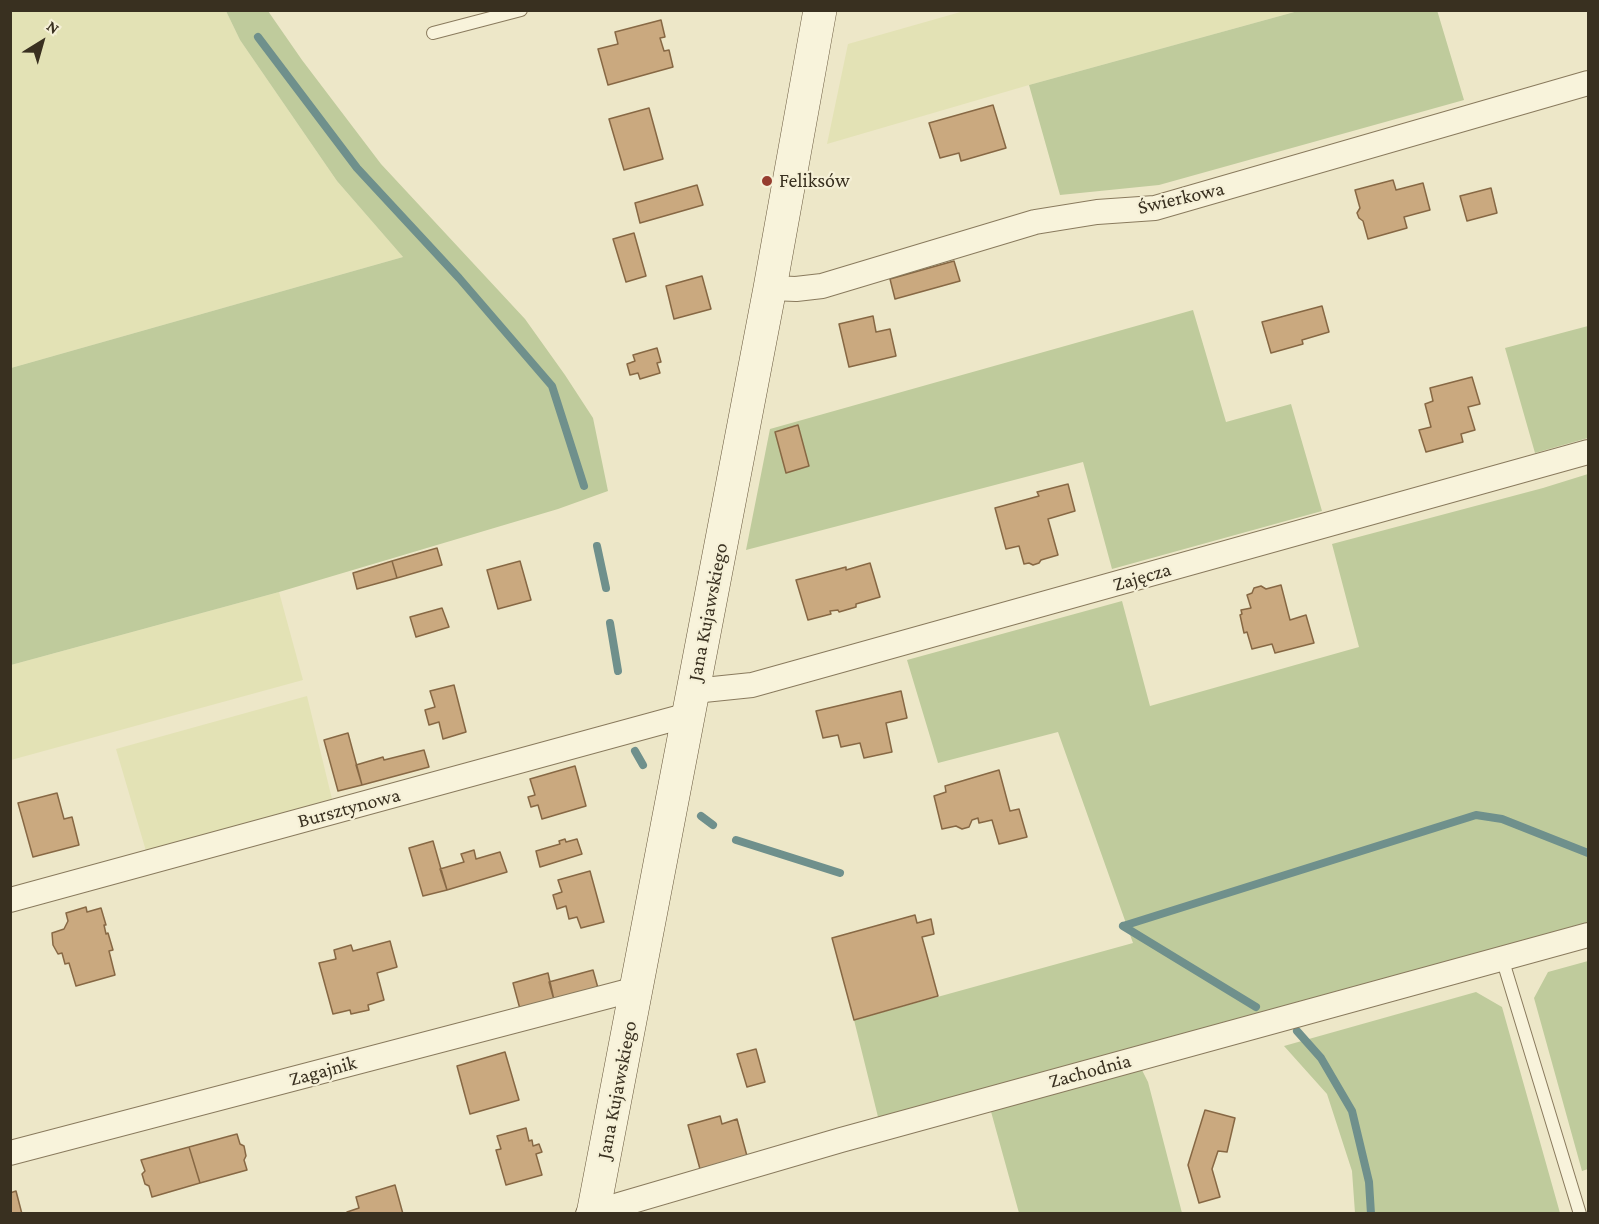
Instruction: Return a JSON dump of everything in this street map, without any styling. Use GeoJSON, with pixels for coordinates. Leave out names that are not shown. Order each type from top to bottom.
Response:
{"type":"FeatureCollection","features":[{"type":"Feature","properties":{"kind":"main road","name":"Jana Kujawskiego"},"geometry":{"type":"LineString","coordinates":[[591,1213],[770,288],[820,10]]}},
{"type":"Feature","properties":{"kind":"street","name":"Świerkowa"},"geometry":{"type":"LineString","coordinates":[[770,288],[796,289],[822,286],[1035,222],[1097,212],[1155,208],[1588,83]]}},
{"type":"Feature","properties":{"kind":"street","name":"Zajęcza"},"geometry":{"type":"LineString","coordinates":[[691,703],[1588,452]]}},
{"type":"Feature","properties":{"kind":"street","name":"Bursztynowa"},"geometry":{"type":"LineString","coordinates":[[10,900],[691,703]]}},
{"type":"Feature","properties":{"kind":"street","name":"Zachodnia"},"geometry":{"type":"LineString","coordinates":[[591,1213],[841,1140],[1588,935]]}},
{"type":"Feature","properties":{"kind":"street","name":"Zagajnik"},"geometry":{"type":"LineString","coordinates":[[10,1153],[636,989]]}},
{"type":"Feature","properties":{"kind":"lane"},"geometry":{"type":"LineString","coordinates":[[433,33],[521,10]]}},
{"type":"Feature","properties":{"kind":"lane"},"geometry":{"type":"LineString","coordinates":[[1502,958],[1580,1214]]}},
{"type":"Feature","properties":{"kind":"green space"},"geometry":{"type":"Polygon","coordinates":[[[1437,10],[1464,100],[1159,185],[1060,195],[1029,85],[1298,11],[1437,10]]]}},
{"type":"Feature","properties":{"kind":"green space"},"geometry":{"type":"Polygon","coordinates":[[[11,11],[226,11],[240,40],[337,181],[403,257],[11,368],[11,11]]]}},
{"type":"Feature","properties":{"kind":"green space"},"geometry":{"type":"Polygon","coordinates":[[[226,11],[268,11],[381,164],[525,319],[593,418],[608,491],[558,509],[279,592],[11,665],[11,368],[403,257],[337,181],[240,40],[226,11]]]}},
{"type":"Feature","properties":{"kind":"green space"},"geometry":{"type":"Polygon","coordinates":[[[964,11],[1298,11],[1029,85],[827,144],[848,44],[964,11]]]}},
{"type":"Feature","properties":{"kind":"green space"},"geometry":{"type":"Polygon","coordinates":[[[1193,310],[1226,422],[1291,404],[1322,511],[1112,569],[1083,462],[746,550],[770,429],[1193,310]]]}},
{"type":"Feature","properties":{"kind":"green space"},"geometry":{"type":"Polygon","coordinates":[[[1588,326],[1588,438],[1535,453],[1505,348],[1588,326]]]}},
{"type":"Feature","properties":{"kind":"green space"},"geometry":{"type":"Polygon","coordinates":[[[1588,474],[1588,926],[880,1125],[854,1020],[1133,943],[1058,732],[938,763],[907,660],[1122,601],[1150,706],[1359,647],[1332,544],[1588,474]]]}},
{"type":"Feature","properties":{"kind":"green space"},"geometry":{"type":"Polygon","coordinates":[[[279,592],[303,680],[11,760],[11,665],[279,592]]]}},
{"type":"Feature","properties":{"kind":"green space"},"geometry":{"type":"Polygon","coordinates":[[[307,696],[332,799],[146,851],[116,749],[307,696]]]}},
{"type":"Feature","properties":{"kind":"green space"},"geometry":{"type":"Polygon","coordinates":[[[1588,961],[1588,1169],[1582,1171],[1534,998],[1548,972],[1588,961]]]}},
{"type":"Feature","properties":{"kind":"green space"},"geometry":{"type":"Polygon","coordinates":[[[1476,992],[1502,1007],[1560,1213],[1355,1213],[1352,1171],[1327,1094],[1284,1046],[1476,992]]]}},
{"type":"Feature","properties":{"kind":"green space"},"geometry":{"type":"Polygon","coordinates":[[[1142,1070],[1148,1082],[1182,1213],[1019,1213],[990,1108],[1142,1070]]]}},
{"type":"Feature","properties":{"kind":"building"},"geometry":{"type":"Polygon","coordinates":[[[661,20],[665,37],[660,38],[664,51],[669,50],[673,67],[608,85],[598,49],[618,44],[615,32],[661,20]]]}},
{"type":"Feature","properties":{"kind":"building"},"geometry":{"type":"Polygon","coordinates":[[[993,105],[1006,148],[961,161],[959,153],[940,158],[929,123],[993,105]]]}},
{"type":"Feature","properties":{"kind":"building"},"geometry":{"type":"Polygon","coordinates":[[[649,108],[663,159],[624,170],[609,119],[649,108]]]}},
{"type":"Feature","properties":{"kind":"building"},"geometry":{"type":"Polygon","coordinates":[[[1393,180],[1396,190],[1423,183],[1430,210],[1404,217],[1407,228],[1368,239],[1363,221],[1357,213],[1360,208],[1355,190],[1393,180]]]}},
{"type":"Feature","properties":{"kind":"building"},"geometry":{"type":"Polygon","coordinates":[[[697,185],[703,205],[640,223],[635,203],[697,185]]]}},
{"type":"Feature","properties":{"kind":"building"},"geometry":{"type":"Polygon","coordinates":[[[1491,188],[1497,213],[1467,221],[1460,196],[1491,188]]]}},
{"type":"Feature","properties":{"kind":"building"},"geometry":{"type":"Polygon","coordinates":[[[634,233],[646,276],[626,282],[613,239],[634,233]]]}},
{"type":"Feature","properties":{"kind":"building"},"geometry":{"type":"Polygon","coordinates":[[[954,261],[960,281],[895,299],[890,279],[954,261]]]}},
{"type":"Feature","properties":{"kind":"building"},"geometry":{"type":"Polygon","coordinates":[[[702,276],[711,309],[674,319],[666,286],[702,276]]]}},
{"type":"Feature","properties":{"kind":"building"},"geometry":{"type":"Polygon","coordinates":[[[1322,306],[1329,332],[1302,340],[1303,344],[1271,353],[1262,322],[1322,306]]]}},
{"type":"Feature","properties":{"kind":"building"},"geometry":{"type":"Polygon","coordinates":[[[873,316],[876,332],[890,329],[896,356],[849,367],[839,324],[873,316]]]}},
{"type":"Feature","properties":{"kind":"building"},"geometry":{"type":"Polygon","coordinates":[[[657,348],[661,362],[657,363],[660,373],[640,379],[638,373],[630,375],[627,364],[635,361],[633,355],[657,348]]]}},
{"type":"Feature","properties":{"kind":"building"},"geometry":{"type":"Polygon","coordinates":[[[1472,377],[1480,404],[1468,407],[1475,430],[1461,434],[1463,442],[1426,452],[1419,430],[1431,427],[1425,404],[1433,401],[1430,388],[1472,377]]]}},
{"type":"Feature","properties":{"kind":"building"},"geometry":{"type":"Polygon","coordinates":[[[798,425],[809,466],[786,473],[775,432],[798,425]]]}},
{"type":"Feature","properties":{"kind":"building"},"geometry":{"type":"Polygon","coordinates":[[[1068,484],[1075,511],[1048,519],[1058,555],[1033,565],[1024,564],[1019,546],[1006,549],[995,508],[1039,496],[1037,492],[1068,484]]]}},
{"type":"Feature","properties":{"kind":"building"},"geometry":{"type":"Polygon","coordinates":[[[437,548],[442,565],[397,578],[392,561],[437,548]]]}},
{"type":"Feature","properties":{"kind":"building"},"geometry":{"type":"Polygon","coordinates":[[[392,561],[397,578],[357,589],[353,573],[392,561]]]}},
{"type":"Feature","properties":{"kind":"building"},"geometry":{"type":"Polygon","coordinates":[[[520,561],[531,600],[498,609],[487,570],[520,561]]]}},
{"type":"Feature","properties":{"kind":"building"},"geometry":{"type":"Polygon","coordinates":[[[870,563],[880,597],[856,604],[856,607],[839,612],[838,610],[830,611],[831,614],[808,620],[796,580],[870,563]]]}},
{"type":"Feature","properties":{"kind":"building"},"geometry":{"type":"Polygon","coordinates":[[[1281,585],[1290,620],[1306,615],[1314,643],[1275,653],[1272,644],[1252,649],[1247,632],[1244,633],[1240,615],[1241,610],[1251,608],[1247,595],[1252,593],[1254,588],[1261,586],[1266,589],[1281,585]]]}},
{"type":"Feature","properties":{"kind":"building"},"geometry":{"type":"Polygon","coordinates":[[[442,608],[449,627],[416,637],[410,617],[442,608]]]}},
{"type":"Feature","properties":{"kind":"building"},"geometry":{"type":"Polygon","coordinates":[[[454,685],[466,732],[443,739],[439,722],[429,725],[425,710],[435,707],[430,691],[454,685]]]}},
{"type":"Feature","properties":{"kind":"building"},"geometry":{"type":"Polygon","coordinates":[[[901,691],[907,718],[886,723],[892,752],[864,758],[860,743],[841,747],[838,735],[823,738],[816,711],[901,691]]]}},
{"type":"Feature","properties":{"kind":"building"},"geometry":{"type":"Polygon","coordinates":[[[348,733],[362,785],[338,791],[324,740],[348,733]]]}},
{"type":"Feature","properties":{"kind":"building"},"geometry":{"type":"Polygon","coordinates":[[[424,750],[429,767],[362,785],[356,765],[383,757],[384,760],[424,750]]]}},
{"type":"Feature","properties":{"kind":"building"},"geometry":{"type":"Polygon","coordinates":[[[575,766],[586,806],[542,819],[538,805],[531,807],[528,797],[535,795],[530,779],[575,766]]]}},
{"type":"Feature","properties":{"kind":"building"},"geometry":{"type":"Polygon","coordinates":[[[999,770],[1010,811],[1019,809],[1027,837],[999,844],[992,820],[979,823],[978,818],[972,820],[969,827],[962,829],[956,826],[942,829],[934,796],[946,792],[945,786],[999,770]]]}},
{"type":"Feature","properties":{"kind":"building"},"geometry":{"type":"Polygon","coordinates":[[[57,793],[64,819],[72,817],[79,845],[33,857],[18,803],[57,793]]]}},
{"type":"Feature","properties":{"kind":"building"},"geometry":{"type":"Polygon","coordinates":[[[565,839],[566,842],[577,839],[582,854],[540,867],[536,851],[560,844],[559,841],[565,839]]]}},
{"type":"Feature","properties":{"kind":"building"},"geometry":{"type":"Polygon","coordinates":[[[433,841],[447,890],[423,896],[409,848],[433,841]]]}},
{"type":"Feature","properties":{"kind":"building"},"geometry":{"type":"Polygon","coordinates":[[[474,850],[476,859],[500,852],[507,872],[447,890],[440,869],[464,862],[461,854],[474,850]]]}},
{"type":"Feature","properties":{"kind":"building"},"geometry":{"type":"Polygon","coordinates":[[[590,871],[604,922],[581,928],[577,917],[569,919],[566,906],[557,909],[553,895],[562,892],[558,880],[590,871]]]}},
{"type":"Feature","properties":{"kind":"building"},"geometry":{"type":"Polygon","coordinates":[[[86,907],[87,912],[101,908],[106,934],[108,933],[113,950],[109,951],[115,975],[76,986],[69,963],[65,964],[62,953],[58,954],[53,945],[52,933],[64,929],[68,921],[66,913],[86,907]]]}},
{"type":"Feature","properties":{"kind":"building"},"geometry":{"type":"Polygon","coordinates":[[[915,915],[917,923],[931,919],[934,934],[922,937],[938,996],[854,1020],[832,938],[915,915]]]}},
{"type":"Feature","properties":{"kind":"building"},"geometry":{"type":"Polygon","coordinates":[[[390,941],[397,967],[377,973],[384,1000],[368,1005],[369,1010],[351,1014],[350,1010],[333,1014],[319,963],[336,959],[334,950],[351,945],[353,951],[390,941]]]}},
{"type":"Feature","properties":{"kind":"building"},"geometry":{"type":"Polygon","coordinates":[[[593,970],[598,988],[554,1000],[549,982],[593,970]]]}},
{"type":"Feature","properties":{"kind":"building"},"geometry":{"type":"Polygon","coordinates":[[[548,973],[554,1000],[520,1009],[513,983],[548,973]]]}},
{"type":"Feature","properties":{"kind":"building"},"geometry":{"type":"Polygon","coordinates":[[[756,1049],[765,1082],[747,1087],[737,1054],[756,1049]]]}},
{"type":"Feature","properties":{"kind":"building"},"geometry":{"type":"Polygon","coordinates":[[[505,1052],[519,1100],[470,1114],[457,1066],[505,1052]]]}},
{"type":"Feature","properties":{"kind":"building"},"geometry":{"type":"Polygon","coordinates":[[[1205,1110],[1235,1118],[1227,1152],[1218,1151],[1212,1169],[1220,1197],[1199,1203],[1188,1165],[1205,1110]]]}},
{"type":"Feature","properties":{"kind":"building"},"geometry":{"type":"Polygon","coordinates":[[[720,1116],[722,1124],[737,1119],[747,1156],[700,1169],[688,1125],[720,1116]]]}},
{"type":"Feature","properties":{"kind":"building"},"geometry":{"type":"Polygon","coordinates":[[[526,1128],[529,1141],[532,1140],[533,1146],[539,1144],[542,1152],[536,1154],[542,1175],[506,1185],[496,1150],[501,1149],[497,1136],[526,1128]]]}},
{"type":"Feature","properties":{"kind":"building"},"geometry":{"type":"Polygon","coordinates":[[[237,1134],[240,1144],[244,1146],[247,1170],[200,1183],[189,1147],[237,1134]]]}},
{"type":"Feature","properties":{"kind":"building"},"geometry":{"type":"Polygon","coordinates":[[[189,1147],[200,1183],[152,1197],[142,1174],[145,1171],[141,1160],[189,1147]]]}},
{"type":"Feature","properties":{"kind":"building"},"geometry":{"type":"Polygon","coordinates":[[[395,1185],[403,1214],[348,1214],[347,1212],[359,1208],[356,1197],[395,1185]]]}},
{"type":"Feature","properties":{"kind":"building"},"geometry":{"type":"Polygon","coordinates":[[[16,1191],[22,1214],[10,1214],[10,1193],[16,1191]]]}},
{"type":"Feature","properties":{"kind":"waterway"},"geometry":{"type":"LineString","coordinates":[[258,37],[357,168],[459,278],[552,386],[584,486]]}},
{"type":"Feature","properties":{"kind":"waterway"},"geometry":{"type":"LineString","coordinates":[[597,546],[606,588]]}},
{"type":"Feature","properties":{"kind":"waterway"},"geometry":{"type":"LineString","coordinates":[[610,623],[618,671]]}},
{"type":"Feature","properties":{"kind":"waterway"},"geometry":{"type":"LineString","coordinates":[[635,751],[643,765]]}},
{"type":"Feature","properties":{"kind":"waterway"},"geometry":{"type":"LineString","coordinates":[[1123,926],[1476,815],[1502,819],[1588,853]]}},
{"type":"Feature","properties":{"kind":"waterway"},"geometry":{"type":"LineString","coordinates":[[701,816],[713,825]]}},
{"type":"Feature","properties":{"kind":"waterway"},"geometry":{"type":"LineString","coordinates":[[736,840],[840,873]]}},
{"type":"Feature","properties":{"kind":"waterway"},"geometry":{"type":"LineString","coordinates":[[1123,926],[1256,1007]]}},
{"type":"Feature","properties":{"kind":"waterway"},"geometry":{"type":"LineString","coordinates":[[1297,1031],[1321,1058],[1352,1111],[1369,1182],[1371,1214]]}},
{"type":"Feature","properties":{"kind":"place","name":"Feliksów"},"geometry":{"type":"Point","coordinates":[767,181]}}]}
